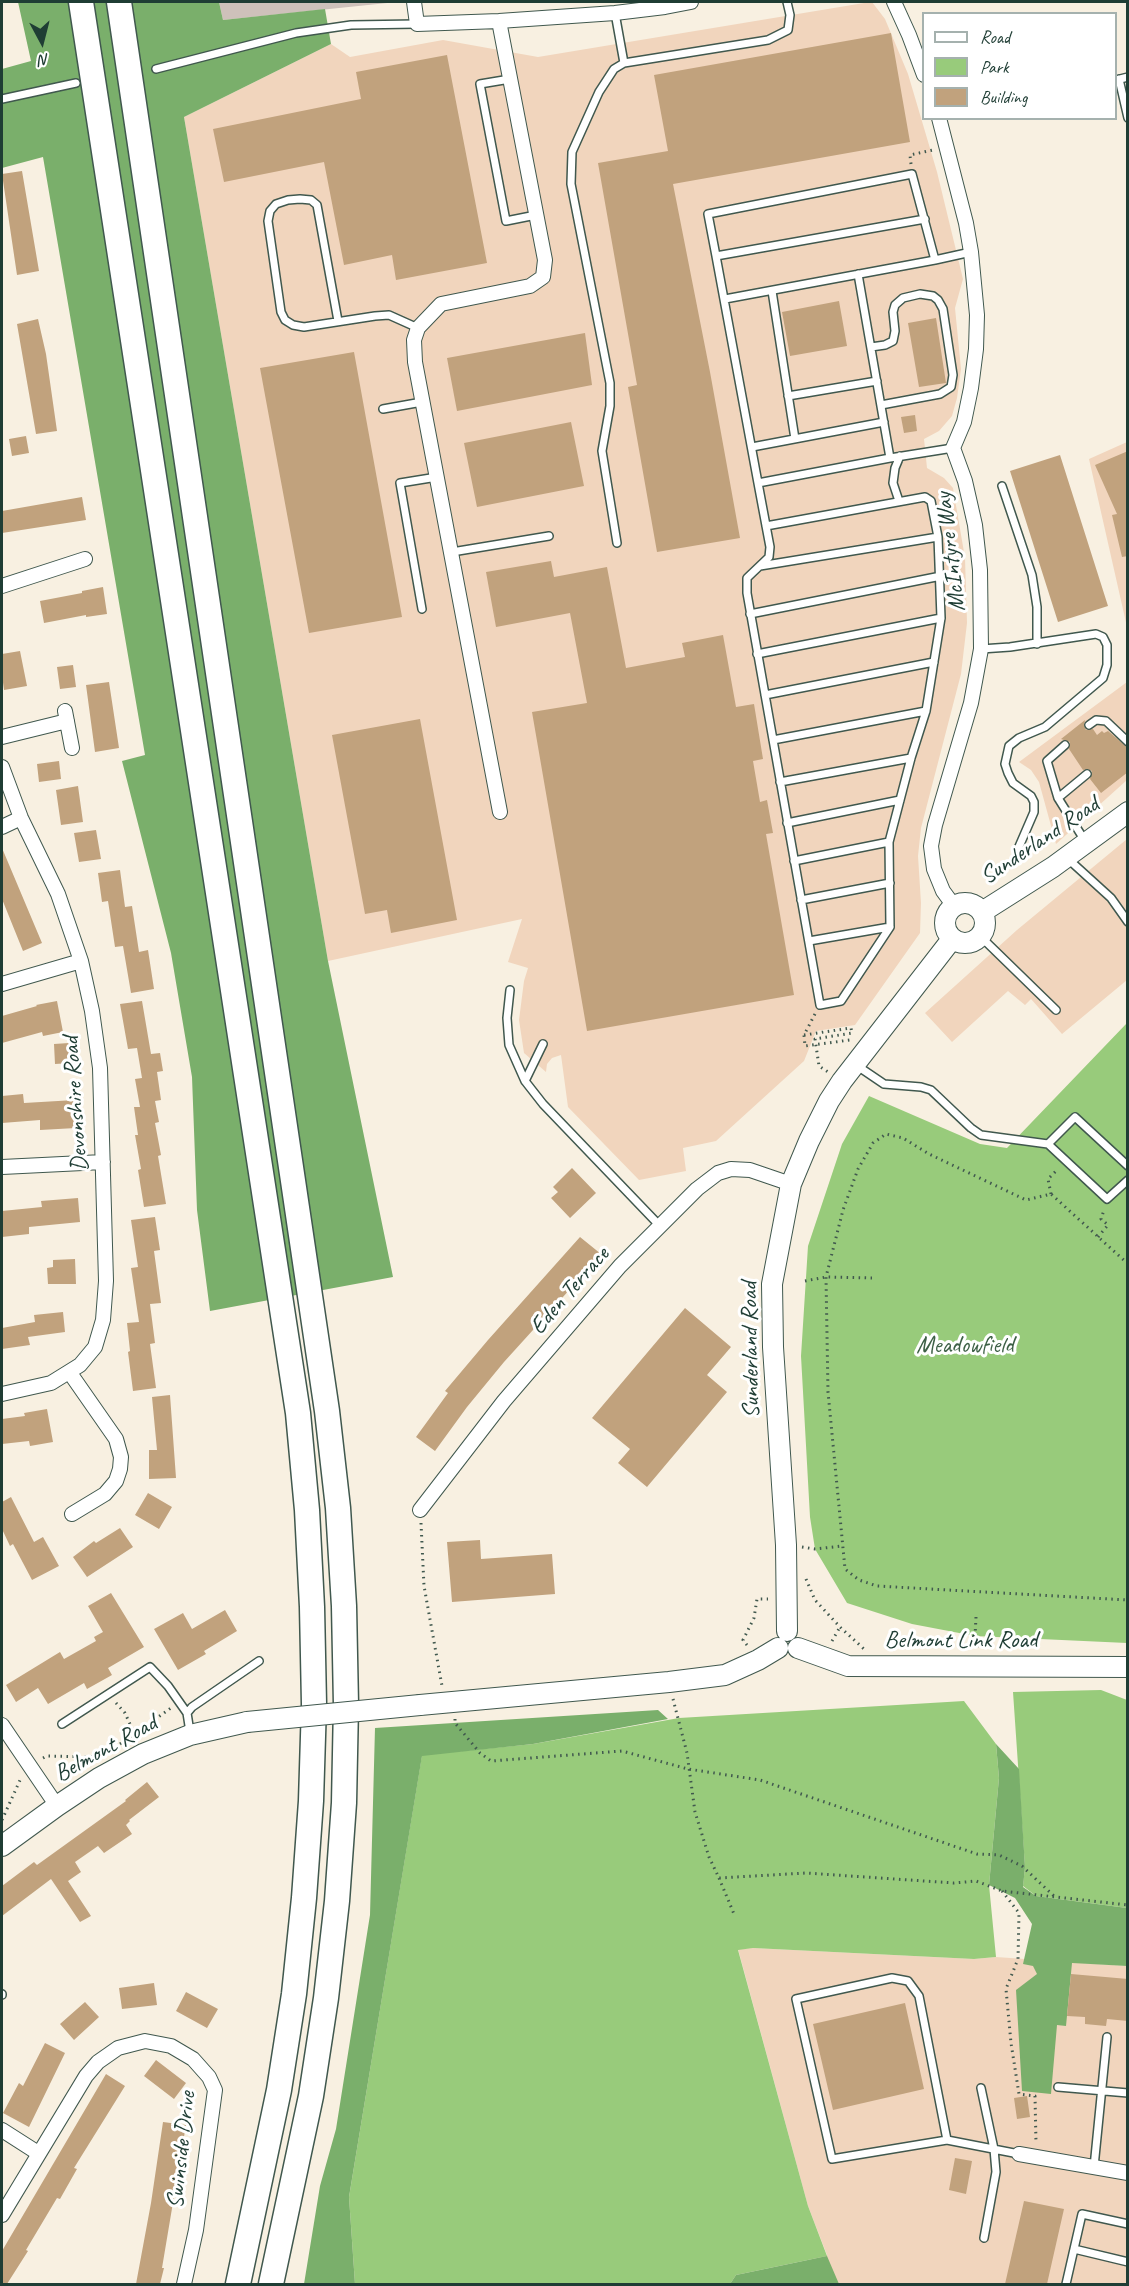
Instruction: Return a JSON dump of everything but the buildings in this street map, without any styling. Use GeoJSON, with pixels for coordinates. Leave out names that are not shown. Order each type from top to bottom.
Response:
{"type":"FeatureCollection","features":[{"type":"Feature","properties":{"kind":"highway"},"geometry":{"type":"LineString","coordinates":[[81,2],[298,1413],[307,1510],[314,1704],[311,1801],[304,1898],[294,1994],[279,2090],[238,2284]]}},
{"type":"Feature","properties":{"kind":"highway"},"geometry":{"type":"LineString","coordinates":[[119,2],[326,1399],[339,1530],[344,1606],[346,1705],[344,1803],[337,1901],[326,1998],[310,2096],[271,2284]]}},
{"type":"Feature","properties":{"kind":"street"},"geometry":{"type":"LineString","coordinates":[[414,2],[417,24],[499,21],[598,8],[615,13],[691,2]]}},
{"type":"Feature","properties":{"kind":"street"},"geometry":{"type":"LineString","coordinates":[[894,2],[922,70]]}},
{"type":"Feature","properties":{"kind":"street"},"geometry":{"type":"LineString","coordinates":[[499,21],[545,260],[543,277],[530,286],[441,304],[418,328],[414,340],[415,362],[422,402],[500,812]]}},
{"type":"Feature","properties":{"kind":"street"},"geometry":{"type":"LineString","coordinates":[[941,120],[971,252],[977,315],[976,349],[964,422],[953,448]]}},
{"type":"Feature","properties":{"kind":"street","name":"McIntyre Way"},"geometry":{"type":"LineString","coordinates":[[953,448],[965,481],[975,525],[980,570],[981,649],[971,704],[935,825],[931,846],[934,869],[943,891],[954,906]]}},
{"type":"Feature","properties":{"kind":"street"},"geometry":{"type":"LineString","coordinates":[[2,586],[85,559]]}},
{"type":"Feature","properties":{"kind":"street"},"geometry":{"type":"LineString","coordinates":[[2,737],[66,716],[72,748]]}},
{"type":"Feature","properties":{"kind":"street","name":"Devonshire Road"},"geometry":{"type":"LineString","coordinates":[[2,767],[21,818],[58,894],[81,961],[92,1011],[100,1068],[106,1281],[103,1320],[95,1347],[80,1365],[51,1383],[2,1394]]}},
{"type":"Feature","properties":{"kind":"street","name":"Sunderland Road"},"geometry":{"type":"LineString","coordinates":[[982,912],[1067,858],[1128,812]]}},
{"type":"Feature","properties":{"kind":"street"},"geometry":{"type":"LineString","coordinates":[[2,827],[21,818]]}},
{"type":"Feature","properties":{"kind":"street"},"geometry":{"type":"LineString","coordinates":[[972,904],[982,912],[985,924],[980,936],[967,943],[952,939],[947,934],[945,919],[954,906],[972,904]]}},
{"type":"Feature","properties":{"kind":"street","name":"Sunderland Road"},"geometry":{"type":"LineString","coordinates":[[782,1639],[794,1546],[773,1347],[772,1284],[791,1184],[814,1131],[842,1080],[952,939]]}},
{"type":"Feature","properties":{"kind":"street"},"geometry":{"type":"LineString","coordinates":[[2,984],[81,961]]}},
{"type":"Feature","properties":{"kind":"street"},"geometry":{"type":"LineString","coordinates":[[2,1167],[103,1162]]}},
{"type":"Feature","properties":{"kind":"street","name":"Eden Terrace"},"geometry":{"type":"LineString","coordinates":[[420,1510],[504,1401],[620,1266],[697,1189],[718,1173],[731,1169],[750,1170],[791,1184]]}},
{"type":"Feature","properties":{"kind":"street"},"geometry":{"type":"LineString","coordinates":[[70,1373],[116,1439],[121,1457],[116,1481],[105,1494],[72,1514]]}},
{"type":"Feature","properties":{"kind":"street","name":"Belmont Road"},"geometry":{"type":"LineString","coordinates":[[2,1846],[99,1778],[143,1754],[190,1735],[247,1722],[725,1675],[758,1660],[782,1639]]}},
{"type":"Feature","properties":{"kind":"street","name":"Belmont Link Road"},"geometry":{"type":"LineString","coordinates":[[782,1639],[785,1654],[790,1654],[798,1648],[848,1666],[881,1668],[1128,1667]]}},
{"type":"Feature","properties":{"kind":"street"},"geometry":{"type":"LineString","coordinates":[[2,1725],[57,1806]]}},
{"type":"Feature","properties":{"kind":"street","name":"Swinside Drive"},"geometry":{"type":"LineString","coordinates":[[2,2214],[86,2076],[98,2062],[118,2048],[145,2041],[171,2046],[193,2059],[209,2077],[214,2090],[196,2230],[184,2284]]}},
{"type":"Feature","properties":{"kind":"street"},"geometry":{"type":"LineString","coordinates":[[2,2130],[38,2153]]}},
{"type":"Feature","properties":{"kind":"street"},"geometry":{"type":"LineString","coordinates":[[1019,2154],[1128,2173]]}},
{"type":"Feature","properties":{"kind":"lane"},"geometry":{"type":"LineString","coordinates":[[617,543],[603,451],[610,406],[610,383],[571,184],[572,152],[599,92],[614,69],[624,63],[768,40],[788,30],[790,15],[787,2]]}},
{"type":"Feature","properties":{"kind":"lane"},"geometry":{"type":"LineString","coordinates":[[615,13],[624,63]]}},
{"type":"Feature","properties":{"kind":"lane"},"geometry":{"type":"LineString","coordinates":[[156,69],[296,33],[351,25],[417,24]]}},
{"type":"Feature","properties":{"kind":"lane"},"geometry":{"type":"LineString","coordinates":[[1128,77],[1117,79],[1128,118]]}},
{"type":"Feature","properties":{"kind":"lane"},"geometry":{"type":"LineString","coordinates":[[510,79],[480,84],[506,221],[536,215]]}},
{"type":"Feature","properties":{"kind":"lane"},"geometry":{"type":"LineString","coordinates":[[2,99],[76,83]]}},
{"type":"Feature","properties":{"kind":"lane"},"geometry":{"type":"LineString","coordinates":[[766,526],[925,497],[931,501],[938,537],[941,618],[926,711],[911,758],[890,842],[890,927],[841,1001],[820,1005],[750,614],[747,578],[769,557],[770,547],[766,526],[758,483],[725,299],[708,213],[912,174],[935,260]]}},
{"type":"Feature","properties":{"kind":"lane"},"geometry":{"type":"LineString","coordinates":[[338,321],[317,205],[311,200],[300,199],[276,204],[270,211],[268,221],[281,312],[285,320],[293,325],[304,327],[389,315],[418,328]]}},
{"type":"Feature","properties":{"kind":"lane"},"geometry":{"type":"LineString","coordinates":[[716,256],[925,219]]}},
{"type":"Feature","properties":{"kind":"lane"},"geometry":{"type":"LineString","coordinates":[[725,299],[971,252]]}},
{"type":"Feature","properties":{"kind":"lane"},"geometry":{"type":"LineString","coordinates":[[858,274],[890,458]]}},
{"type":"Feature","properties":{"kind":"lane"},"geometry":{"type":"LineString","coordinates":[[772,291],[795,439]]}},
{"type":"Feature","properties":{"kind":"lane"},"geometry":{"type":"LineString","coordinates":[[871,347],[893,341],[895,331],[893,312],[895,305],[903,298],[920,294],[933,296],[938,300],[943,309],[953,375],[951,387],[940,394],[881,405]]}},
{"type":"Feature","properties":{"kind":"lane"},"geometry":{"type":"LineString","coordinates":[[788,396],[877,381]]}},
{"type":"Feature","properties":{"kind":"lane"},"geometry":{"type":"LineString","coordinates":[[383,409],[422,402]]}},
{"type":"Feature","properties":{"kind":"lane"},"geometry":{"type":"LineString","coordinates":[[752,447],[884,422]]}},
{"type":"Feature","properties":{"kind":"lane"},"geometry":{"type":"LineString","coordinates":[[758,483],[953,448]]}},
{"type":"Feature","properties":{"kind":"lane"},"geometry":{"type":"LineString","coordinates":[[899,501],[893,483],[895,468],[900,456]]}},
{"type":"Feature","properties":{"kind":"lane"},"geometry":{"type":"LineString","coordinates":[[422,609],[400,483],[437,477]]}},
{"type":"Feature","properties":{"kind":"lane"},"geometry":{"type":"LineString","coordinates":[[1002,486],[1032,575],[1038,607],[1037,644]]}},
{"type":"Feature","properties":{"kind":"lane"},"geometry":{"type":"LineString","coordinates":[[452,552],[549,536]]}},
{"type":"Feature","properties":{"kind":"lane"},"geometry":{"type":"LineString","coordinates":[[758,567],[938,537]]}},
{"type":"Feature","properties":{"kind":"lane"},"geometry":{"type":"LineString","coordinates":[[750,614],[941,576]]}},
{"type":"Feature","properties":{"kind":"lane"},"geometry":{"type":"LineString","coordinates":[[758,654],[941,618]]}},
{"type":"Feature","properties":{"kind":"lane"},"geometry":{"type":"LineString","coordinates":[[981,649],[1037,644],[1095,634],[1103,638],[1107,645],[1107,665],[1103,678],[1045,727],[1020,738],[1009,746],[1005,764],[1008,773],[1013,783],[1031,796],[1034,802],[1034,812],[1018,849]]}},
{"type":"Feature","properties":{"kind":"lane"},"geometry":{"type":"LineString","coordinates":[[765,695],[934,662]]}},
{"type":"Feature","properties":{"kind":"lane"},"geometry":{"type":"LineString","coordinates":[[773,740],[926,711]]}},
{"type":"Feature","properties":{"kind":"lane"},"geometry":{"type":"LineString","coordinates":[[1089,725],[1096,720],[1106,721],[1128,742]]}},
{"type":"Feature","properties":{"kind":"lane"},"geometry":{"type":"LineString","coordinates":[[1065,745],[1047,761],[1058,798],[1087,843]]}},
{"type":"Feature","properties":{"kind":"lane"},"geometry":{"type":"LineString","coordinates":[[780,782],[911,758]]}},
{"type":"Feature","properties":{"kind":"lane"},"geometry":{"type":"LineString","coordinates":[[1058,798],[1087,774]]}},
{"type":"Feature","properties":{"kind":"lane"},"geometry":{"type":"LineString","coordinates":[[787,822],[900,800]]}},
{"type":"Feature","properties":{"kind":"lane"},"geometry":{"type":"LineString","coordinates":[[794,861],[890,842]]}},
{"type":"Feature","properties":{"kind":"lane"},"geometry":{"type":"LineString","coordinates":[[1067,858],[1111,898],[1128,922]]}},
{"type":"Feature","properties":{"kind":"lane"},"geometry":{"type":"LineString","coordinates":[[801,900],[890,883]]}},
{"type":"Feature","properties":{"kind":"lane"},"geometry":{"type":"LineString","coordinates":[[809,941],[890,927]]}},
{"type":"Feature","properties":{"kind":"lane"},"geometry":{"type":"LineString","coordinates":[[980,936],[1056,1010]]}},
{"type":"Feature","properties":{"kind":"lane"},"geometry":{"type":"LineString","coordinates":[[510,990],[507,1018],[509,1045],[525,1081],[543,1104],[660,1226]]}},
{"type":"Feature","properties":{"kind":"lane"},"geometry":{"type":"LineString","coordinates":[[525,1081],[543,1044]]}},
{"type":"Feature","properties":{"kind":"lane"},"geometry":{"type":"LineString","coordinates":[[854,1063],[884,1084],[931,1090],[970,1128],[981,1135],[1048,1144],[1107,1199],[1128,1180]]}},
{"type":"Feature","properties":{"kind":"lane"},"geometry":{"type":"LineString","coordinates":[[1048,1144],[1075,1117],[1128,1166]]}},
{"type":"Feature","properties":{"kind":"lane"},"geometry":{"type":"LineString","coordinates":[[187,1713],[259,1660]]}},
{"type":"Feature","properties":{"kind":"lane"},"geometry":{"type":"LineString","coordinates":[[62,1724],[150,1667],[187,1713],[190,1735]]}},
{"type":"Feature","properties":{"kind":"lane"},"geometry":{"type":"LineString","coordinates":[[947,2140],[919,1996],[908,1981],[892,1978],[796,1999],[832,2159],[947,2140],[1019,2154]]}},
{"type":"Feature","properties":{"kind":"lane"},"geometry":{"type":"LineString","coordinates":[[1094,2166],[1107,2037]]}},
{"type":"Feature","properties":{"kind":"lane"},"geometry":{"type":"LineString","coordinates":[[1058,2087],[1128,2093]]}},
{"type":"Feature","properties":{"kind":"lane"},"geometry":{"type":"LineString","coordinates":[[981,2088],[994,2149],[996,2172],[984,2238]]}},
{"type":"Feature","properties":{"kind":"lane"},"geometry":{"type":"LineString","coordinates":[[1066,2284],[1082,2214],[1128,2224]]}},
{"type":"Feature","properties":{"kind":"lane"},"geometry":{"type":"LineString","coordinates":[[1074,2249],[1128,2262]]}},
{"type":"Feature","properties":{"kind":"path"},"geometry":{"type":"LineString","coordinates":[[912,174],[910,155],[947,147]]}},
{"type":"Feature","properties":{"kind":"path"},"geometry":{"type":"LineString","coordinates":[[820,1005],[804,1035],[805,1046],[876,1036]]}},
{"type":"Feature","properties":{"kind":"path"},"geometry":{"type":"LineString","coordinates":[[804,1035],[851,1028],[852,1033],[815,1039],[819,1066],[842,1080]]}},
{"type":"Feature","properties":{"kind":"path"},"geometry":{"type":"LineString","coordinates":[[1051,1194],[1026,1200],[929,1154],[903,1138],[886,1134],[873,1143],[858,1170],[843,1210],[826,1277],[828,1392],[845,1569],[859,1580],[877,1586],[1128,1600]]}},
{"type":"Feature","properties":{"kind":"path"},"geometry":{"type":"LineString","coordinates":[[1065,1161],[1048,1179],[1051,1194],[1128,1264]]}},
{"type":"Feature","properties":{"kind":"path"},"geometry":{"type":"LineString","coordinates":[[1098,1237],[1108,1226],[1101,1219],[1107,1199]]}},
{"type":"Feature","properties":{"kind":"path"},"geometry":{"type":"LineString","coordinates":[[805,1281],[826,1277],[872,1278]]}},
{"type":"Feature","properties":{"kind":"path"},"geometry":{"type":"LineString","coordinates":[[420,1510],[424,1586],[449,1703],[455,1723],[480,1753],[491,1761],[622,1751],[688,1769],[759,1780],[977,1854],[999,1855],[1022,1866],[1055,1897]]}},
{"type":"Feature","properties":{"kind":"path"},"geometry":{"type":"LineString","coordinates":[[794,1546],[815,1549],[842,1546]]}},
{"type":"Feature","properties":{"kind":"path"},"geometry":{"type":"LineString","coordinates":[[794,1546],[803,1557]]}},
{"type":"Feature","properties":{"kind":"path"},"geometry":{"type":"LineString","coordinates":[[805,1578],[815,1600],[881,1668]]}},
{"type":"Feature","properties":{"kind":"path"},"geometry":{"type":"LineString","coordinates":[[976,1617],[975,1636],[986,1666]]}},
{"type":"Feature","properties":{"kind":"path"},"geometry":{"type":"LineString","coordinates":[[669,1682],[687,1753],[695,1812],[709,1857],[734,1914]]}},
{"type":"Feature","properties":{"kind":"path"},"geometry":{"type":"LineString","coordinates":[[108,1694],[125,1713],[143,1754]]}},
{"type":"Feature","properties":{"kind":"path"},"geometry":{"type":"LineString","coordinates":[[118,1746],[180,1702]]}},
{"type":"Feature","properties":{"kind":"path"},"geometry":{"type":"LineString","coordinates":[[2,1820],[24,1773],[47,1756],[101,1757]]}},
{"type":"Feature","properties":{"kind":"path"},"geometry":{"type":"LineString","coordinates":[[719,1878],[806,1873],[954,1884],[976,1881],[1002,1891],[1128,1905]]}},
{"type":"Feature","properties":{"kind":"path"},"geometry":{"type":"LineString","coordinates":[[1002,1891],[1018,1913],[1018,1959],[1006,1989],[1019,2094],[1035,2096],[1036,2157]]}},
{"type":"Feature","properties":{"kind":"shaded area"},"geometry":{"type":"Polygon","coordinates":[[[219,2],[397,2],[223,20],[219,2]]]}},
{"type":"Feature","properties":{"kind":"shaded area"},"geometry":{"type":"Polygon","coordinates":[[[872,2],[885,19],[908,74],[937,172],[963,279],[955,308],[961,369],[957,398],[952,416],[939,431],[924,439],[927,468],[944,478],[953,488],[965,558],[967,623],[961,674],[921,828],[918,856],[920,933],[855,1025],[816,1031],[804,1061],[716,1141],[683,1148],[686,1171],[639,1180],[568,1107],[561,1055],[552,1058],[547,1064],[546,1072],[524,1053],[519,1020],[528,968],[508,962],[522,919],[328,961],[184,117],[331,44],[350,57],[443,40],[538,57],[872,2]]]}},
{"type":"Feature","properties":{"kind":"shaded area"},"geometry":{"type":"Polygon","coordinates":[[[1127,442],[1127,627],[1089,459],[1127,442]]]}},
{"type":"Feature","properties":{"kind":"shaded area"},"geometry":{"type":"Polygon","coordinates":[[[1127,682],[1127,780],[1056,844],[1039,782],[1031,770],[1019,762],[1127,682]]]}},
{"type":"Feature","properties":{"kind":"shaded area"},"geometry":{"type":"Polygon","coordinates":[[[1127,839],[1127,980],[1062,1034],[1031,999],[1025,1005],[1008,991],[952,1042],[925,1013],[1017,930],[1127,839]]]}},
{"type":"Feature","properties":{"kind":"shaded area"},"geometry":{"type":"Polygon","coordinates":[[[738,1949],[974,1959],[996,1957],[1127,1966],[1127,2284],[730,2284],[827,2255],[808,2206],[738,1949]]]}},
{"type":"Feature","properties":{"kind":"green space"},"geometry":{"type":"Polygon","coordinates":[[[18,2],[219,2],[223,20],[325,9],[331,44],[184,117],[328,961],[393,1277],[210,1311],[197,1210],[192,1077],[171,953],[122,761],[145,755],[43,157],[2,168],[2,69],[31,61],[18,2]]]}},
{"type":"Feature","properties":{"kind":"green space","name":"Meadowfield"},"geometry":{"type":"Polygon","coordinates":[[[1127,1023],[1127,1643],[975,1636],[912,1624],[847,1603],[815,1549],[810,1517],[801,1356],[808,1246],[842,1144],[869,1096],[980,1144],[1007,1148],[1127,1023]]]}},
{"type":"Feature","properties":{"kind":"green space"},"geometry":{"type":"Polygon","coordinates":[[[1101,1690],[1127,1700],[1127,1908],[1036,1896],[1023,1886],[1025,1867],[1013,1692],[1101,1690]]]}},
{"type":"Feature","properties":{"kind":"green space"},"geometry":{"type":"Polygon","coordinates":[[[964,1701],[996,1744],[999,1778],[989,1885],[996,1957],[974,1959],[753,1948],[738,1950],[808,2206],[827,2256],[736,2275],[730,2284],[355,2284],[349,2197],[422,1755],[533,1744],[679,1718],[964,1701]]]}},
{"type":"Feature","properties":{"kind":"green space"},"geometry":{"type":"Polygon","coordinates":[[[658,1710],[668,1719],[533,1744],[422,1756],[349,2197],[355,2284],[304,2284],[320,2186],[336,2129],[370,1915],[375,1728],[658,1710]]]}},
{"type":"Feature","properties":{"kind":"green space"},"geometry":{"type":"Polygon","coordinates":[[[996,1744],[1019,1769],[1025,1867],[1023,1887],[1036,1896],[1127,1908],[1127,1966],[1072,1963],[1066,2026],[1057,2025],[1051,2094],[1022,2091],[1016,1990],[1037,1974],[1033,1966],[1023,1964],[1032,1924],[1015,1898],[989,1885],[999,1778],[996,1744]]]}},
{"type":"Feature","properties":{"kind":"green space"},"geometry":{"type":"Polygon","coordinates":[[[827,2256],[839,2284],[730,2284],[736,2275],[827,2256]]]}}]}
